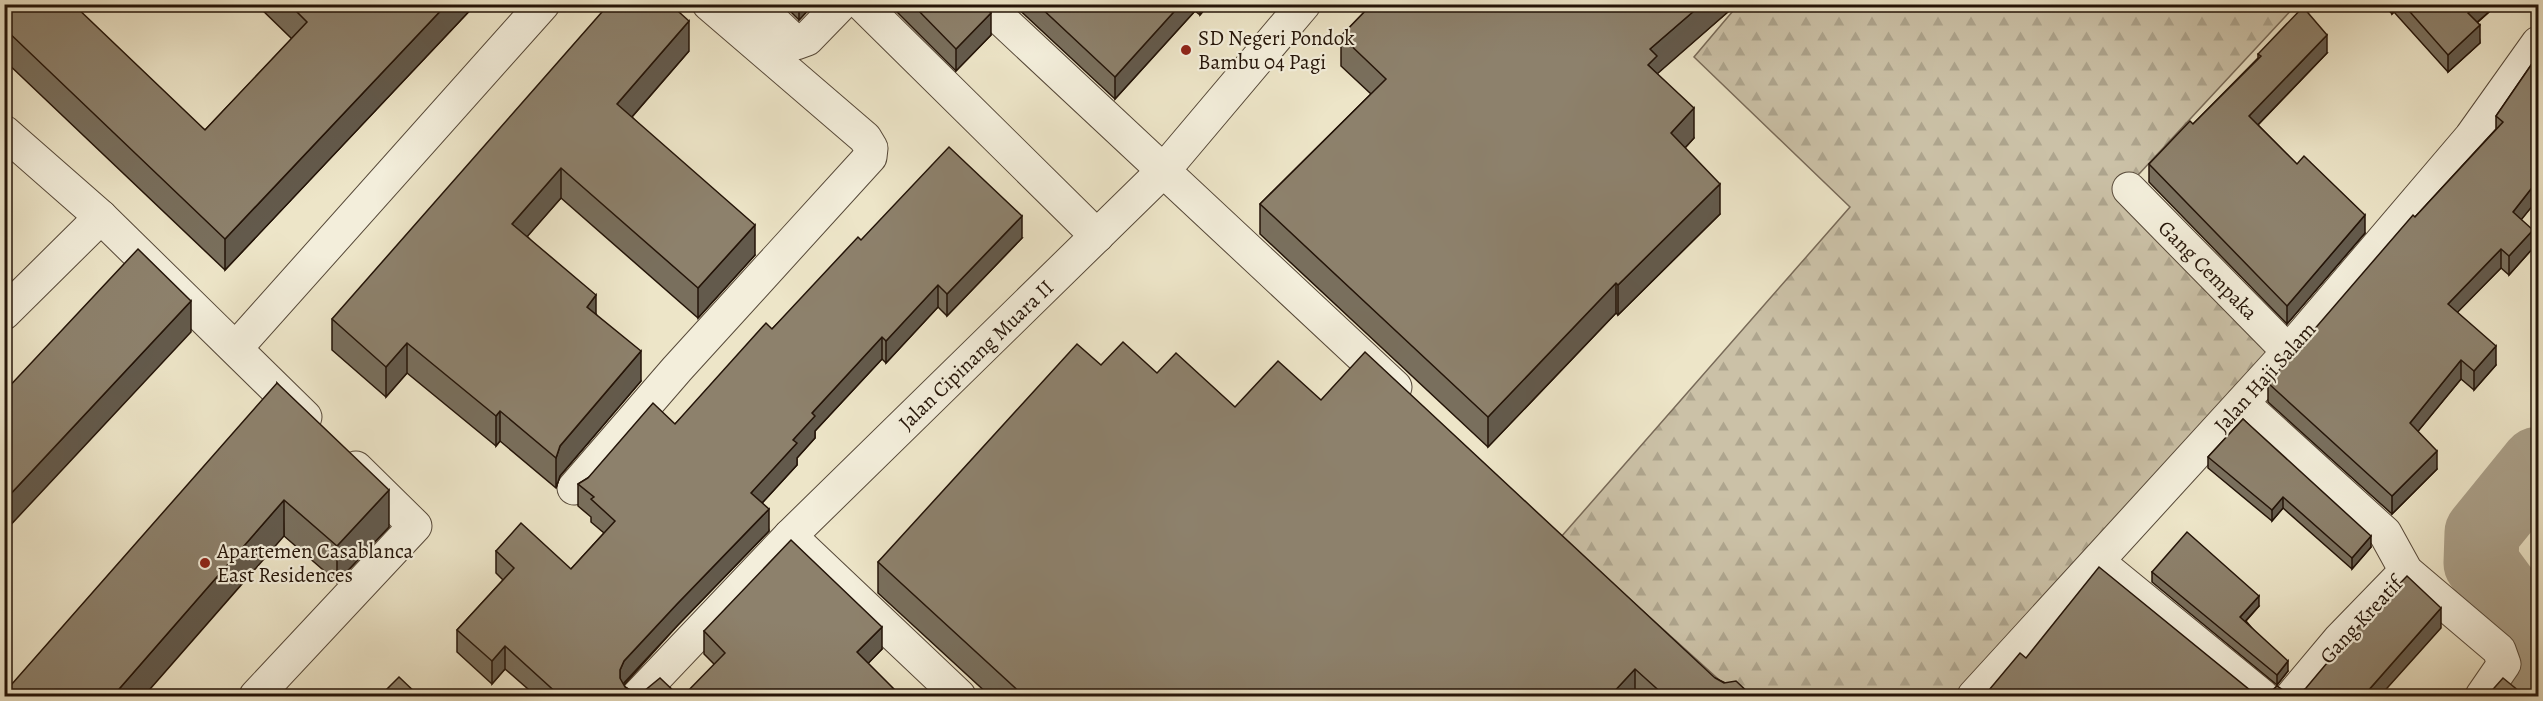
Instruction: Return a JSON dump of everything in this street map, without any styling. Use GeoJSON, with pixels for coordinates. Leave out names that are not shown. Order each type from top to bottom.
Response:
{"type":"FeatureCollection","features":[{"type":"Feature","properties":{"kind":"street"},"geometry":{"type":"LineString","coordinates":[[236,348],[543,4]]}},
{"type":"Feature","properties":{"kind":"street"},"geometry":{"type":"LineString","coordinates":[[574,488],[677,369],[870,157],[871,147],[865,138],[708,4]]}},
{"type":"Feature","properties":{"kind":"street"},"geometry":{"type":"LineString","coordinates":[[755,4],[796,43],[807,39],[841,4]]}},
{"type":"Feature","properties":{"kind":"street"},"geometry":{"type":"LineString","coordinates":[[862,4],[1097,236]]}},
{"type":"Feature","properties":{"kind":"street"},"geometry":{"type":"LineString","coordinates":[[985,4],[1412,404]]}},
{"type":"Feature","properties":{"kind":"street","name":"Jalan Cipinang Muara II"},"geometry":{"type":"LineString","coordinates":[[638,696],[790,536],[1162,171],[1304,4]]}},
{"type":"Feature","properties":{"kind":"street","name":"Jalan Haji Salam"},"geometry":{"type":"LineString","coordinates":[[1974,696],[2288,351],[2471,137],[2538,44]]}},
{"type":"Feature","properties":{"kind":"street"},"geometry":{"type":"LineString","coordinates":[[4,132],[101,217],[415,526],[256,696]]}},
{"type":"Feature","properties":{"kind":"street","name":"Gang Cempaka"},"geometry":{"type":"LineString","coordinates":[[2129,189],[2288,351]]}},
{"type":"Feature","properties":{"kind":"street"},"geometry":{"type":"LineString","coordinates":[[4,312],[101,217]]}},
{"type":"Feature","properties":{"kind":"street"},"geometry":{"type":"LineString","coordinates":[[2242,403],[2385,533],[2406,571],[2499,650],[2504,664],[2482,696]]}},
{"type":"Feature","properties":{"kind":"street"},"geometry":{"type":"LineString","coordinates":[[790,536],[959,696]]}},
{"type":"Feature","properties":{"kind":"street"},"geometry":{"type":"LineString","coordinates":[[2098,562],[2262,696]]}},
{"type":"Feature","properties":{"kind":"street","name":"Gang Kreatif"},"geometry":{"type":"LineString","coordinates":[[2292,696],[2338,640],[2406,571]]}},
{"type":"Feature","properties":{"kind":"green space"},"geometry":{"type":"Polygon","coordinates":[[[1738,5],[2296,5],[2126,188],[2283,351],[1964,696],[1737,696],[1561,537],[1850,207],[1694,57],[1738,5]]]}},
{"type":"Feature","properties":{"kind":"building"},"geometry":{"type":"Polygon","coordinates":[[[4,4],[73,4],[205,130],[307,22],[289,4],[447,4],[225,239],[4,28],[4,4]]]}},
{"type":"Feature","properties":{"kind":"building"},"geometry":{"type":"Polygon","coordinates":[[[609,4],[670,4],[689,21],[617,104],[755,225],[698,288],[561,168],[512,224],[596,295],[587,307],[641,351],[560,446],[556,458],[500,411],[496,416],[407,343],[386,367],[332,319],[609,4]]]}},
{"type":"Feature","properties":{"kind":"building"},"geometry":{"type":"Polygon","coordinates":[[[912,4],[982,4],[991,13],[956,49],[912,4]]]}},
{"type":"Feature","properties":{"kind":"building"},"geometry":{"type":"Polygon","coordinates":[[[1037,4],[1181,4],[1115,77],[1037,4]]]}},
{"type":"Feature","properties":{"kind":"building"},"geometry":{"type":"Polygon","coordinates":[[[1372,4],[1702,4],[1650,49],[1657,56],[1648,65],[1694,108],[1671,133],[1720,184],[1618,285],[1616,283],[1488,417],[1260,204],[1386,79],[1341,36],[1372,4]]]}},
{"type":"Feature","properties":{"kind":"building"},"geometry":{"type":"Polygon","coordinates":[[[2403,4],[2478,4],[2468,13],[2480,25],[2448,55],[2403,4]]]}},
{"type":"Feature","properties":{"kind":"building"},"geometry":{"type":"Polygon","coordinates":[[[2303,7],[2327,35],[2249,116],[2297,164],[2304,156],[2365,215],[2287,306],[2149,164],[2190,121],[2193,124],[2261,56],[2258,54],[2303,7]]]}},
{"type":"Feature","properties":{"kind":"building"},"geometry":{"type":"Polygon","coordinates":[[[2538,55],[2538,155],[2534,161],[2538,165],[2538,180],[2513,212],[2533,230],[2509,256],[2501,249],[2448,304],[2496,346],[2474,371],[2461,360],[2410,423],[2437,451],[2392,496],[2268,383],[2413,215],[2415,217],[2503,122],[2496,116],[2538,55]]]}},
{"type":"Feature","properties":{"kind":"building"},"geometry":{"type":"Polygon","coordinates":[[[949,147],[1022,216],[947,294],[938,285],[886,341],[882,337],[812,413],[815,416],[793,440],[797,443],[751,493],[769,509],[624,661],[620,670],[620,678],[625,687],[633,692],[644,691],[660,678],[679,696],[560,696],[505,646],[492,661],[457,630],[514,568],[496,551],[521,523],[571,569],[615,521],[591,499],[594,497],[578,484],[588,478],[653,403],[675,424],[766,323],[772,329],[858,237],[861,240],[949,147]]]}},
{"type":"Feature","properties":{"kind":"building"},"geometry":{"type":"Polygon","coordinates":[[[138,249],[191,301],[4,501],[4,392],[138,249]]]}},
{"type":"Feature","properties":{"kind":"building"},"geometry":{"type":"Polygon","coordinates":[[[1123,342],[1157,373],[1176,353],[1235,407],[1278,361],[1321,400],[1365,352],[1715,678],[1724,683],[1736,681],[1752,696],[1665,696],[1635,669],[1610,696],[1024,696],[878,562],[1077,344],[1101,365],[1123,342]]]}},
{"type":"Feature","properties":{"kind":"building","name":"Apartemen Casablanca East Residences"},"geometry":{"type":"Polygon","coordinates":[[[277,383],[389,490],[337,546],[284,500],[113,696],[4,696],[4,693],[277,383]]]}},
{"type":"Feature","properties":{"kind":"building"},"geometry":{"type":"Polygon","coordinates":[[[2243,419],[2371,536],[2352,558],[2283,497],[2272,510],[2208,457],[2243,419]]]}},
{"type":"Feature","properties":{"kind":"building"},"geometry":{"type":"Polygon","coordinates":[[[2187,532],[2259,596],[2240,617],[2288,661],[2277,675],[2152,572],[2187,532]]]}},
{"type":"Feature","properties":{"kind":"building"},"geometry":{"type":"Polygon","coordinates":[[[791,540],[882,627],[857,652],[901,696],[683,696],[725,653],[704,631],[791,540]]]}},
{"type":"Feature","properties":{"kind":"building"},"geometry":{"type":"Polygon","coordinates":[[[2099,567],[2250,690],[2260,694],[2269,693],[2277,686],[2289,694],[2299,693],[2306,688],[2353,632],[2407,576],[2441,608],[2367,692],[2372,696],[1984,696],[2020,653],[2026,658],[2099,567]]]}},
{"type":"Feature","properties":{"kind":"building"},"geometry":{"type":"Polygon","coordinates":[[[399,677],[419,696],[380,696],[399,677]]]}},
{"type":"Feature","properties":{"kind":"building"},"geometry":{"type":"Polygon","coordinates":[[[2503,678],[2525,696],[2487,696],[2503,678]]]}},
{"type":"Feature","properties":{"kind":"waterway"},"geometry":{"type":"LineString","coordinates":[[2538,464],[2482,533],[2481,563],[2511,604],[2538,665]]}},
{"type":"Feature","properties":{"kind":"place","name":"SD Negeri Pondok Bambu 04 Pagi"},"geometry":{"type":"Point","coordinates":[1186,50]}},
{"type":"Feature","properties":{"kind":"place","name":"Apartemen Casablanca East Residences"},"geometry":{"type":"Point","coordinates":[205,563]}}]}
